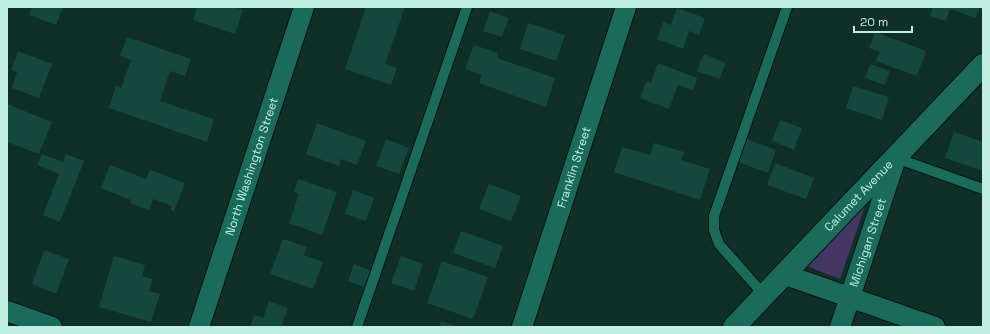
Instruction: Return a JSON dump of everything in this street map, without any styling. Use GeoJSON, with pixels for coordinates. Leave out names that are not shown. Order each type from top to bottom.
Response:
{"type":"FeatureCollection","features":[{"type":"Feature","properties":{"kind":"main road","name":"Calumet Avenue"},"geometry":{"type":"LineString","coordinates":[[734,327],[983,65]]}},
{"type":"Feature","properties":{"kind":"street","name":"North Washington Street"},"geometry":{"type":"LineString","coordinates":[[199,327],[304,7]]}},
{"type":"Feature","properties":{"kind":"street","name":"Franklin Street"},"geometry":{"type":"LineString","coordinates":[[522,327],[626,7]]}},
{"type":"Feature","properties":{"kind":"street","name":"Michigan Street"},"geometry":{"type":"LineString","coordinates":[[840,327],[896,158]]}},
{"type":"Feature","properties":{"kind":"street"},"geometry":{"type":"LineString","coordinates":[[783,274],[850,299],[935,327]]}},
{"type":"Feature","properties":{"kind":"street"},"geometry":{"type":"LineString","coordinates":[[7,311],[42,325]]}},
{"type":"Feature","properties":{"kind":"lane"},"geometry":{"type":"LineString","coordinates":[[358,327],[468,7]]}},
{"type":"Feature","properties":{"kind":"lane"},"geometry":{"type":"LineString","coordinates":[[764,295],[719,244],[714,230],[714,216],[787,7]]}},
{"type":"Feature","properties":{"kind":"lane"},"geometry":{"type":"LineString","coordinates":[[896,158],[983,189]]}},
{"type":"Feature","properties":{"kind":"shaded area"},"geometry":{"type":"Polygon","coordinates":[[[866,203],[840,279],[807,266],[866,203]]]}},
{"type":"Feature","properties":{"kind":"building"},"geometry":{"type":"Polygon","coordinates":[[[32,7],[63,7],[56,25],[29,15],[32,7]]]}},
{"type":"Feature","properties":{"kind":"building"},"geometry":{"type":"Polygon","coordinates":[[[197,7],[234,7],[243,10],[235,34],[193,20],[197,7]]]}},
{"type":"Feature","properties":{"kind":"building"},"geometry":{"type":"Polygon","coordinates":[[[366,7],[405,7],[385,64],[397,68],[391,85],[345,69],[366,7]]]}},
{"type":"Feature","properties":{"kind":"building"},"geometry":{"type":"Polygon","coordinates":[[[933,7],[983,7],[983,9],[979,8],[976,18],[950,9],[946,21],[930,16],[933,7]]]}},
{"type":"Feature","properties":{"kind":"building"},"geometry":{"type":"Polygon","coordinates":[[[677,8],[705,18],[699,35],[689,31],[683,49],[657,39],[663,22],[671,25],[677,8]]]}},
{"type":"Feature","properties":{"kind":"building"},"geometry":{"type":"Polygon","coordinates":[[[490,11],[509,18],[502,37],[483,31],[490,11]]]}},
{"type":"Feature","properties":{"kind":"building"},"geometry":{"type":"Polygon","coordinates":[[[528,23],[565,35],[556,61],[520,49],[528,23]]]}},
{"type":"Feature","properties":{"kind":"building"},"geometry":{"type":"Polygon","coordinates":[[[875,32],[926,51],[917,76],[876,61],[880,52],[869,48],[875,32]]]}},
{"type":"Feature","properties":{"kind":"building"},"geometry":{"type":"Polygon","coordinates":[[[127,37],[191,59],[185,76],[170,71],[160,101],[214,119],[207,142],[109,108],[116,86],[121,88],[131,60],[120,56],[127,37]]]}},
{"type":"Feature","properties":{"kind":"building"},"geometry":{"type":"Polygon","coordinates":[[[474,45],[498,53],[497,58],[555,78],[546,107],[479,83],[482,75],[465,69],[474,45]]]}},
{"type":"Feature","properties":{"kind":"building"},"geometry":{"type":"Polygon","coordinates":[[[18,51],[52,64],[39,98],[12,88],[17,72],[11,70],[18,51]]]}},
{"type":"Feature","properties":{"kind":"building"},"geometry":{"type":"Polygon","coordinates":[[[704,54],[726,63],[719,79],[697,71],[704,54]]]}},
{"type":"Feature","properties":{"kind":"building"},"geometry":{"type":"Polygon","coordinates":[[[658,63],[697,78],[693,90],[678,85],[669,109],[640,98],[646,82],[651,83],[658,63]]]}},
{"type":"Feature","properties":{"kind":"building"},"geometry":{"type":"Polygon","coordinates":[[[870,64],[890,71],[885,85],[865,78],[870,64]]]}},
{"type":"Feature","properties":{"kind":"building"},"geometry":{"type":"Polygon","coordinates":[[[853,86],[889,97],[882,120],[846,108],[853,86]]]}},
{"type":"Feature","properties":{"kind":"building"},"geometry":{"type":"Polygon","coordinates":[[[7,104],[52,122],[39,154],[7,142],[7,104]]]}},
{"type":"Feature","properties":{"kind":"building"},"geometry":{"type":"Polygon","coordinates":[[[780,120],[802,128],[794,150],[772,141],[780,120]]]}},
{"type":"Feature","properties":{"kind":"building"},"geometry":{"type":"Polygon","coordinates":[[[317,123],[366,141],[357,165],[341,159],[339,166],[306,154],[317,123]]]}},
{"type":"Feature","properties":{"kind":"building"},"geometry":{"type":"Polygon","coordinates":[[[954,132],[983,142],[983,171],[945,158],[954,132]]]}},
{"type":"Feature","properties":{"kind":"building"},"geometry":{"type":"Polygon","coordinates":[[[386,139],[409,148],[399,174],[376,166],[386,139]]]}},
{"type":"Feature","properties":{"kind":"building"},"geometry":{"type":"Polygon","coordinates":[[[747,139],[776,150],[768,173],[738,162],[747,139]]]}},
{"type":"Feature","properties":{"kind":"building"},"geometry":{"type":"Polygon","coordinates":[[[654,143],[684,152],[681,160],[710,169],[700,200],[614,172],[622,147],[650,155],[654,143]]]}},
{"type":"Feature","properties":{"kind":"building"},"geometry":{"type":"Polygon","coordinates":[[[42,154],[63,162],[66,154],[84,161],[60,222],[43,215],[59,174],[37,165],[42,154]]]}},
{"type":"Feature","properties":{"kind":"building"},"geometry":{"type":"Polygon","coordinates":[[[775,163],[814,178],[806,199],[767,185],[775,163]]]}},
{"type":"Feature","properties":{"kind":"building"},"geometry":{"type":"Polygon","coordinates":[[[110,165],[146,179],[150,170],[185,183],[174,211],[170,210],[172,206],[153,199],[149,210],[130,203],[131,200],[101,188],[110,165]]]}},
{"type":"Feature","properties":{"kind":"building"},"geometry":{"type":"Polygon","coordinates":[[[298,179],[337,192],[322,235],[289,223],[299,194],[294,192],[298,179]]]}},
{"type":"Feature","properties":{"kind":"building"},"geometry":{"type":"Polygon","coordinates":[[[489,184],[521,196],[511,221],[479,209],[489,184]]]}},
{"type":"Feature","properties":{"kind":"building"},"geometry":{"type":"Polygon","coordinates":[[[353,190],[374,198],[366,221],[345,214],[353,190]]]}},
{"type":"Feature","properties":{"kind":"building"},"geometry":{"type":"Polygon","coordinates":[[[461,231],[503,246],[495,268],[453,253],[461,231]]]}},
{"type":"Feature","properties":{"kind":"building"},"geometry":{"type":"Polygon","coordinates":[[[283,239],[307,247],[304,255],[323,262],[313,289],[270,274],[283,239]]]}},
{"type":"Feature","properties":{"kind":"building"},"geometry":{"type":"Polygon","coordinates":[[[44,250],[69,259],[56,294],[32,284],[44,250]]]}},
{"type":"Feature","properties":{"kind":"building"},"geometry":{"type":"Polygon","coordinates":[[[114,256],[145,265],[142,276],[152,279],[149,291],[160,294],[151,322],[99,307],[114,256]]]}},
{"type":"Feature","properties":{"kind":"building"},"geometry":{"type":"Polygon","coordinates":[[[401,256],[423,264],[414,291],[391,283],[401,256]]]}},
{"type":"Feature","properties":{"kind":"building"},"geometry":{"type":"Polygon","coordinates":[[[442,261],[488,277],[473,319],[427,303],[442,261]]]}},
{"type":"Feature","properties":{"kind":"building"},"geometry":{"type":"Polygon","coordinates":[[[354,264],[371,271],[364,287],[348,281],[354,264]]]}},
{"type":"Feature","properties":{"kind":"building"},"geometry":{"type":"Polygon","coordinates":[[[269,301],[288,308],[281,327],[250,327],[254,315],[263,318],[269,301]]]}},
{"type":"Feature","properties":{"kind":"building"},"geometry":{"type":"Polygon","coordinates":[[[441,321],[460,327],[439,327],[441,321]]]}}]}
